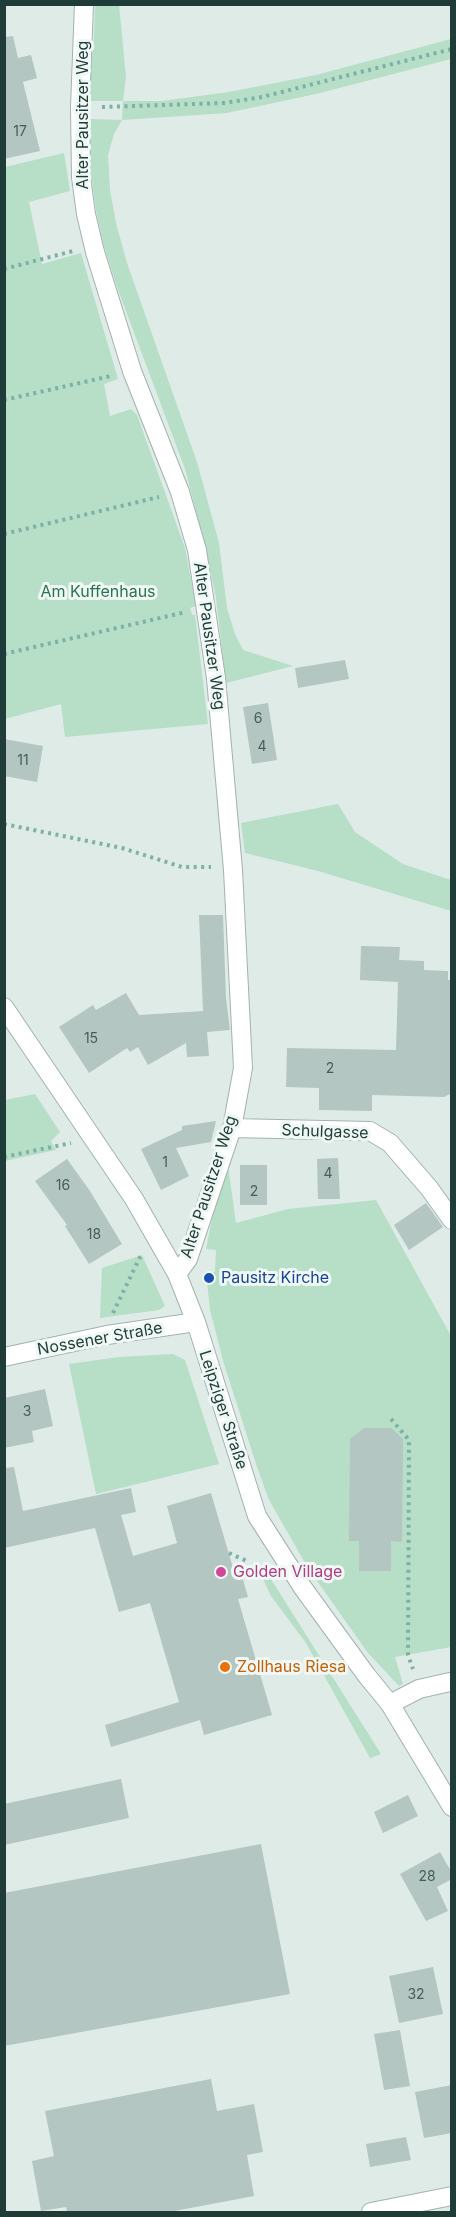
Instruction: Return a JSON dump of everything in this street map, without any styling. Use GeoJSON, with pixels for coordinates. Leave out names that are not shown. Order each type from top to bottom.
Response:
{"type":"FeatureCollection","features":[{"type":"Feature","properties":{"kind":"street","name":"Alter Pausitzer Weg"},"geometry":{"type":"LineString","coordinates":[[84,4],[80,107],[81,177],[93,243],[132,371],[180,492],[198,549],[222,733],[243,1068],[232,1128],[188,1259],[177,1274]]}},
{"type":"Feature","properties":{"kind":"street","name":"Leipziger Straße"},"geometry":{"type":"LineString","coordinates":[[4,1007],[134,1199],[177,1274],[196,1322],[257,1516],[303,1588],[390,1704],[452,1807]]}},
{"type":"Feature","properties":{"kind":"street","name":"Schulgasse"},"geometry":{"type":"LineString","coordinates":[[232,1128],[370,1131],[390,1143],[429,1188],[452,1220]]}},
{"type":"Feature","properties":{"kind":"street","name":"Nossener Straße"},"geometry":{"type":"LineString","coordinates":[[4,1357],[107,1335],[196,1322]]}},
{"type":"Feature","properties":{"kind":"street"},"geometry":{"type":"LineString","coordinates":[[390,1704],[419,1689],[450,1682]]}},
{"type":"Feature","properties":{"kind":"street"},"geometry":{"type":"LineString","coordinates":[[371,2212],[452,2196]]}},
{"type":"Feature","properties":{"kind":"path"},"geometry":{"type":"LineString","coordinates":[[80,107],[225,103],[307,87],[452,49]]}},
{"type":"Feature","properties":{"kind":"path"},"geometry":{"type":"LineString","coordinates":[[4,269],[67,253],[93,243]]}},
{"type":"Feature","properties":{"kind":"path"},"geometry":{"type":"LineString","coordinates":[[4,400],[132,371]]}},
{"type":"Feature","properties":{"kind":"path"},"geometry":{"type":"LineString","coordinates":[[4,534],[180,492]]}},
{"type":"Feature","properties":{"kind":"path"},"geometry":{"type":"LineString","coordinates":[[4,654],[207,607]]}},
{"type":"Feature","properties":{"kind":"path"},"geometry":{"type":"LineString","coordinates":[[4,824],[122,848],[182,867],[204,866],[232,870]]}},
{"type":"Feature","properties":{"kind":"path"},"geometry":{"type":"LineString","coordinates":[[4,1157],[80,1142],[91,1137]]}},
{"type":"Feature","properties":{"kind":"path"},"geometry":{"type":"LineString","coordinates":[[107,1335],[110,1318],[140,1255],[160,1244]]}},
{"type":"Feature","properties":{"kind":"path"},"geometry":{"type":"LineString","coordinates":[[391,1419],[409,1440],[408,1655],[419,1689]]}},
{"type":"Feature","properties":{"kind":"path"},"geometry":{"type":"LineString","coordinates":[[229,1553],[249,1562]]}},
{"type":"Feature","properties":{"kind":"green space"},"geometry":{"type":"Polygon","coordinates":[[[95,5],[119,5],[126,77],[123,101],[88,101],[95,5]]]}},
{"type":"Feature","properties":{"kind":"green space"},"geometry":{"type":"Polygon","coordinates":[[[451,39],[451,59],[320,93],[227,113],[122,120],[123,101],[162,101],[229,92],[316,75],[451,39]]]}},
{"type":"Feature","properties":{"kind":"green space"},"geometry":{"type":"Polygon","coordinates":[[[90,119],[122,120],[114,134],[108,155],[110,190],[116,223],[127,263],[197,462],[219,543],[227,608],[235,634],[243,650],[293,666],[226,683],[216,598],[185,469],[117,287],[96,210],[89,158],[90,119]]]}},
{"type":"Feature","properties":{"kind":"green space","name":"Am Kuffenhaus"},"geometry":{"type":"Polygon","coordinates":[[[64,153],[70,191],[29,202],[42,264],[81,253],[118,379],[104,384],[110,416],[131,409],[137,415],[185,548],[196,606],[190,608],[192,615],[195,615],[208,724],[65,737],[61,704],[5,719],[5,167],[64,153]]]}},
{"type":"Feature","properties":{"kind":"green space"},"geometry":{"type":"Polygon","coordinates":[[[338,804],[355,832],[403,864],[451,880],[451,911],[318,871],[245,853],[241,823],[338,804]]]}},
{"type":"Feature","properties":{"kind":"green space"},"geometry":{"type":"Polygon","coordinates":[[[35,1094],[60,1132],[51,1141],[56,1150],[5,1161],[5,1100],[35,1094]]]}},
{"type":"Feature","properties":{"kind":"green space"},"geometry":{"type":"Polygon","coordinates":[[[228,1166],[236,1223],[288,1209],[376,1200],[451,1336],[451,1647],[395,1657],[403,1684],[399,1686],[368,1653],[308,1568],[269,1500],[257,1467],[224,1364],[210,1310],[206,1273],[215,1272],[216,1250],[206,1249],[212,1219],[228,1166]]]}},
{"type":"Feature","properties":{"kind":"green space"},"geometry":{"type":"Polygon","coordinates":[[[142,1255],[165,1306],[159,1310],[100,1318],[102,1268],[142,1255]]]}},
{"type":"Feature","properties":{"kind":"green space"},"geometry":{"type":"Polygon","coordinates":[[[173,1354],[185,1360],[219,1464],[96,1494],[69,1364],[119,1357],[173,1354]]]}},
{"type":"Feature","properties":{"kind":"green space"},"geometry":{"type":"Polygon","coordinates":[[[269,1576],[381,1754],[370,1758],[306,1643],[271,1596],[263,1579],[269,1576]]]}},
{"type":"Feature","properties":{"kind":"building"},"geometry":{"type":"Polygon","coordinates":[[[13,36],[18,58],[31,55],[37,78],[23,82],[40,151],[4,159],[4,37],[13,36]]]}},
{"type":"Feature","properties":{"kind":"building"},"geometry":{"type":"Polygon","coordinates":[[[345,660],[349,679],[298,688],[295,668],[345,660]]]}},
{"type":"Feature","properties":{"kind":"building"},"geometry":{"type":"Polygon","coordinates":[[[268,703],[277,760],[252,764],[243,707],[268,703]]]}},
{"type":"Feature","properties":{"kind":"building"},"geometry":{"type":"Polygon","coordinates":[[[4,739],[43,746],[37,782],[4,776],[4,739]]]}},
{"type":"Feature","properties":{"kind":"building"},"geometry":{"type":"Polygon","coordinates":[[[199,915],[223,915],[226,998],[230,1030],[207,1032],[209,1056],[187,1057],[186,1043],[148,1065],[138,1047],[130,1052],[127,1048],[89,1073],[59,1027],[93,1005],[96,1010],[126,993],[139,1015],[203,1011],[199,915]]]}},
{"type":"Feature","properties":{"kind":"building"},"geometry":{"type":"Polygon","coordinates":[[[361,946],[400,947],[399,960],[424,961],[424,970],[448,971],[448,980],[452,980],[452,1093],[444,1097],[372,1095],[372,1111],[319,1110],[319,1088],[286,1087],[287,1048],[396,1050],[398,982],[360,980],[361,946]]]}},
{"type":"Feature","properties":{"kind":"building"},"geometry":{"type":"Polygon","coordinates":[[[216,1121],[211,1142],[176,1148],[189,1176],[161,1190],[141,1149],[182,1130],[182,1126],[216,1121]]]}},
{"type":"Feature","properties":{"kind":"building"},"geometry":{"type":"Polygon","coordinates":[[[338,1158],[340,1199],[318,1199],[317,1159],[338,1158]]]}},
{"type":"Feature","properties":{"kind":"building"},"geometry":{"type":"Polygon","coordinates":[[[67,1159],[90,1191],[122,1244],[89,1264],[65,1226],[67,1225],[35,1181],[67,1159]]]}},
{"type":"Feature","properties":{"kind":"building"},"geometry":{"type":"Polygon","coordinates":[[[240,1165],[267,1165],[267,1205],[240,1205],[240,1165]]]}},
{"type":"Feature","properties":{"kind":"building"},"geometry":{"type":"Polygon","coordinates":[[[426,1203],[443,1227],[409,1250],[394,1225],[426,1203]]]}},
{"type":"Feature","properties":{"kind":"building"},"geometry":{"type":"Polygon","coordinates":[[[45,1389],[53,1426],[32,1431],[34,1442],[4,1448],[4,1398],[45,1389]]]}},
{"type":"Feature","properties":{"kind":"building"},"geometry":{"type":"Polygon","coordinates":[[[364,1428],[391,1428],[403,1439],[402,1542],[391,1541],[391,1571],[359,1571],[359,1541],[349,1541],[350,1439],[364,1428]]]}},
{"type":"Feature","properties":{"kind":"building"},"geometry":{"type":"Polygon","coordinates":[[[14,1467],[23,1511],[131,1488],[136,1512],[121,1515],[133,1556],[177,1543],[167,1506],[211,1493],[236,1578],[242,1576],[248,1597],[238,1599],[272,1715],[204,1735],[200,1720],[111,1747],[105,1725],[179,1702],[150,1603],[119,1612],[95,1528],[4,1548],[4,1468],[14,1467]]]}},
{"type":"Feature","properties":{"kind":"building"},"geometry":{"type":"Polygon","coordinates":[[[121,1779],[129,1818],[4,1845],[4,1804],[121,1779]]]}},
{"type":"Feature","properties":{"kind":"building"},"geometry":{"type":"Polygon","coordinates":[[[408,1795],[418,1816],[383,1833],[374,1812],[408,1795]]]}},
{"type":"Feature","properties":{"kind":"building"},"geometry":{"type":"Polygon","coordinates":[[[261,1844],[290,1994],[4,2046],[4,1893],[261,1844]]]}},
{"type":"Feature","properties":{"kind":"building"},"geometry":{"type":"Polygon","coordinates":[[[440,1852],[452,1873],[452,1879],[437,1887],[448,1911],[426,1921],[400,1874],[440,1852]]]}},
{"type":"Feature","properties":{"kind":"building"},"geometry":{"type":"Polygon","coordinates":[[[433,1967],[443,2014],[399,2023],[389,1976],[433,1967]]]}},
{"type":"Feature","properties":{"kind":"building"},"geometry":{"type":"Polygon","coordinates":[[[400,2030],[410,2086],[384,2090],[374,2034],[400,2030]]]}},
{"type":"Feature","properties":{"kind":"building"},"geometry":{"type":"Polygon","coordinates":[[[211,2079],[217,2111],[254,2104],[263,2152],[247,2155],[254,2196],[169,2212],[67,2212],[66,2207],[41,2211],[32,2161],[54,2156],[45,2111],[211,2079]]]}},
{"type":"Feature","properties":{"kind":"building"},"geometry":{"type":"Polygon","coordinates":[[[452,2085],[452,2133],[424,2138],[415,2092],[452,2085]]]}},
{"type":"Feature","properties":{"kind":"building"},"geometry":{"type":"Polygon","coordinates":[[[406,2137],[411,2160],[370,2167],[366,2144],[406,2137]]]}},
{"type":"Feature","properties":{"kind":"place","name":"Pausitz Kirche"},"geometry":{"type":"Point","coordinates":[209,1278]}},
{"type":"Feature","properties":{"kind":"place","name":"Golden Village"},"geometry":{"type":"Point","coordinates":[221,1572]}},
{"type":"Feature","properties":{"kind":"place","name":"Zollhaus Riesa"},"geometry":{"type":"Point","coordinates":[225,1667]}}]}
